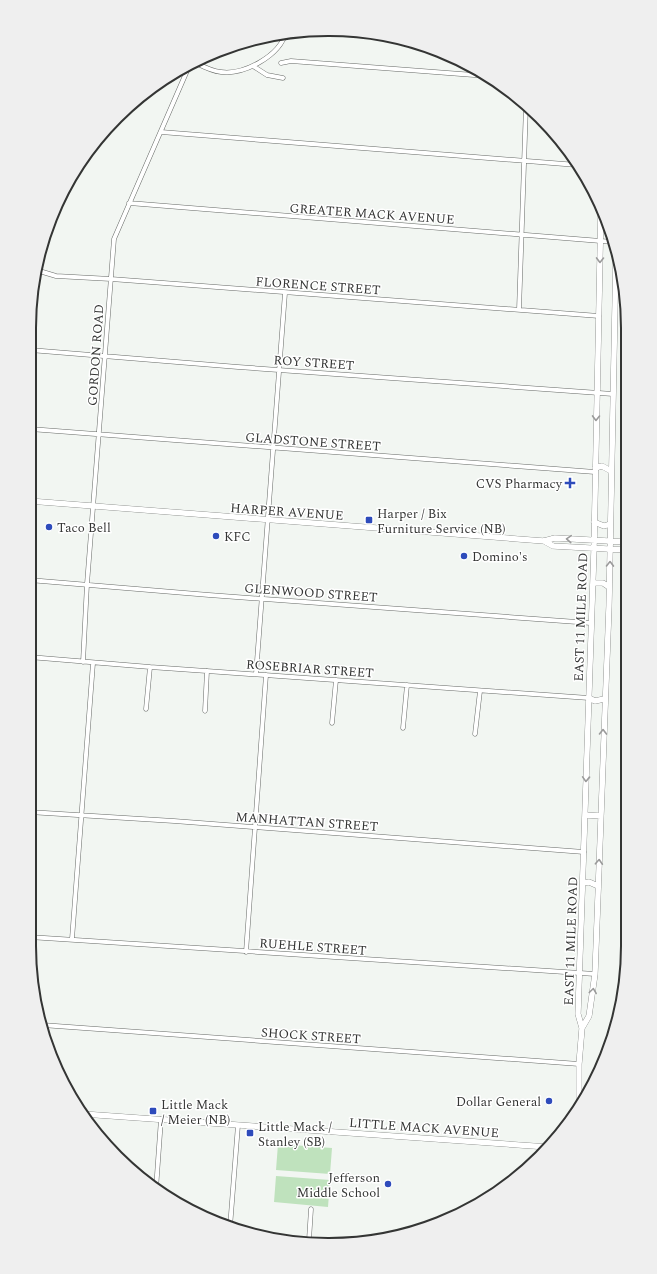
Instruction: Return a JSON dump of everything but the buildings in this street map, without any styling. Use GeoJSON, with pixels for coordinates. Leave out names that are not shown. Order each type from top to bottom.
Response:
{"type":"FeatureCollection","features":[{"type":"Feature","properties":{"kind":"main road","name":"EAST 11 MILE ROAD"},"geometry":{"type":"LineString","coordinates":[[579,1097],[579,1064],[582,1028],[578,1014],[594,549],[601,221]]}},
{"type":"Feature","properties":{"kind":"main road","name":"EAST 11 MILE ROAD"},"geometry":{"type":"LineString","coordinates":[[582,1028],[589,1016],[595,974],[609,587],[616,275]]}},
{"type":"Feature","properties":{"kind":"main road"},"geometry":{"type":"LineString","coordinates":[[595,470],[602,466],[611,471]]}},
{"type":"Feature","properties":{"kind":"main road","name":"HARPER AVENUE"},"geometry":{"type":"LineString","coordinates":[[36,502],[544,541],[554,538],[621,542]]}},
{"type":"Feature","properties":{"kind":"main road"},"geometry":{"type":"LineString","coordinates":[[594,522],[604,526],[610,524]]}},
{"type":"Feature","properties":{"kind":"main road","name":"HARPER AVENUE"},"geometry":{"type":"LineString","coordinates":[[544,541],[553,546],[621,550]]}},
{"type":"Feature","properties":{"kind":"main road"},"geometry":{"type":"LineString","coordinates":[[593,583],[603,582],[609,587]]}},
{"type":"Feature","properties":{"kind":"main road"},"geometry":{"type":"LineString","coordinates":[[589,698],[595,701],[604,699]]}},
{"type":"Feature","properties":{"kind":"main road"},"geometry":{"type":"LineString","coordinates":[[585,815],[601,816]]}},
{"type":"Feature","properties":{"kind":"main road"},"geometry":{"type":"LineString","coordinates":[[583,884],[589,882],[598,886]]}},
{"type":"Feature","properties":{"kind":"main road","name":"LITTLE MACK AVENUE"},"geometry":{"type":"LineString","coordinates":[[89,1114],[540,1146]]}},
{"type":"Feature","properties":{"kind":"street"},"geometry":{"type":"LineString","coordinates":[[202,65],[221,72],[235,71],[253,66],[277,50],[284,40]]}},
{"type":"Feature","properties":{"kind":"street"},"geometry":{"type":"LineString","coordinates":[[281,63],[291,61],[475,75]]}},
{"type":"Feature","properties":{"kind":"street"},"geometry":{"type":"LineString","coordinates":[[253,66],[267,75],[283,78]]}},
{"type":"Feature","properties":{"kind":"street","name":"GORDON ROAD"},"geometry":{"type":"LineString","coordinates":[[83,662],[87,584],[100,434],[104,357],[114,239],[186,73]]}},
{"type":"Feature","properties":{"kind":"street"},"geometry":{"type":"LineString","coordinates":[[520,310],[526,113]]}},
{"type":"Feature","properties":{"kind":"street"},"geometry":{"type":"LineString","coordinates":[[161,132],[571,165]]}},
{"type":"Feature","properties":{"kind":"street","name":"GREATER MACK AVENUE"},"geometry":{"type":"LineString","coordinates":[[129,203],[607,241]]}},
{"type":"Feature","properties":{"kind":"street","name":"FLORENCE STREET"},"geometry":{"type":"LineString","coordinates":[[42,272],[56,276],[599,316]]}},
{"type":"Feature","properties":{"kind":"street"},"geometry":{"type":"LineString","coordinates":[[256,674],[284,292]]}},
{"type":"Feature","properties":{"kind":"street","name":"ROY STREET"},"geometry":{"type":"LineString","coordinates":[[36,351],[104,357],[597,393]]}},
{"type":"Feature","properties":{"kind":"street"},"geometry":{"type":"LineString","coordinates":[[597,393],[613,394]]}},
{"type":"Feature","properties":{"kind":"street","name":"GLADSTONE STREET"},"geometry":{"type":"LineString","coordinates":[[36,429],[273,448],[595,470]]}},
{"type":"Feature","properties":{"kind":"street","name":"GLENWOOD STREET"},"geometry":{"type":"LineString","coordinates":[[36,580],[591,623]]}},
{"type":"Feature","properties":{"kind":"street","name":"ROSEBRIAR STREET"},"geometry":{"type":"LineString","coordinates":[[36,658],[589,698]]}},
{"type":"Feature","properties":{"kind":"street"},"geometry":{"type":"LineString","coordinates":[[72,939],[93,663]]}},
{"type":"Feature","properties":{"kind":"street"},"geometry":{"type":"LineString","coordinates":[[146,709],[150,667]]}},
{"type":"Feature","properties":{"kind":"street"},"geometry":{"type":"LineString","coordinates":[[205,711],[207,671]]}},
{"type":"Feature","properties":{"kind":"street"},"geometry":{"type":"LineString","coordinates":[[246,952],[266,675]]}},
{"type":"Feature","properties":{"kind":"street"},"geometry":{"type":"LineString","coordinates":[[332,723],[336,680]]}},
{"type":"Feature","properties":{"kind":"street"},"geometry":{"type":"LineString","coordinates":[[403,728],[407,685]]}},
{"type":"Feature","properties":{"kind":"street"},"geometry":{"type":"LineString","coordinates":[[475,734],[480,691]]}},
{"type":"Feature","properties":{"kind":"street","name":"MANHATTAN STREET"},"geometry":{"type":"LineString","coordinates":[[36,812],[584,852]]}},
{"type":"Feature","properties":{"kind":"street","name":"RUEHLE STREET"},"geometry":{"type":"LineString","coordinates":[[36,937],[595,974]]}},
{"type":"Feature","properties":{"kind":"street","name":"SHOCK STREET"},"geometry":{"type":"LineString","coordinates":[[47,1025],[579,1064]]}},
{"type":"Feature","properties":{"kind":"street"},"geometry":{"type":"LineString","coordinates":[[157,1183],[162,1119]]}},
{"type":"Feature","properties":{"kind":"street"},"geometry":{"type":"LineString","coordinates":[[230,1221],[238,1125]]}},
{"type":"Feature","properties":{"kind":"street"},"geometry":{"type":"LineString","coordinates":[[309,1237],[311,1210]]}},
{"type":"Feature","properties":{"kind":"green space"},"geometry":{"type":"Polygon","coordinates":[[[621,735],[621,775],[620,766],[621,735]]]}},
{"type":"Feature","properties":{"kind":"green space"},"geometry":{"type":"Polygon","coordinates":[[[278,1144],[332,1148],[330,1174],[276,1170],[278,1144]]]}},
{"type":"Feature","properties":{"kind":"green space"},"geometry":{"type":"Polygon","coordinates":[[[276,1176],[330,1180],[328,1207],[274,1202],[276,1176]]]}},
{"type":"Feature","properties":{"kind":"place","name":"CVS Pharmacy"},"geometry":{"type":"Point","coordinates":[570,483]}},
{"type":"Feature","properties":{"kind":"place","name":"Harper / Bix Furniture Service (NB)"},"geometry":{"type":"Point","coordinates":[369,520]}},
{"type":"Feature","properties":{"kind":"place","name":"Taco Bell"},"geometry":{"type":"Point","coordinates":[49,527]}},
{"type":"Feature","properties":{"kind":"place","name":"KFC"},"geometry":{"type":"Point","coordinates":[216,536]}},
{"type":"Feature","properties":{"kind":"place","name":"Domino's"},"geometry":{"type":"Point","coordinates":[464,556]}},
{"type":"Feature","properties":{"kind":"place","name":"Dollar General"},"geometry":{"type":"Point","coordinates":[549,1101]}},
{"type":"Feature","properties":{"kind":"place","name":"Little Mack / Meier (NB)"},"geometry":{"type":"Point","coordinates":[153,1111]}},
{"type":"Feature","properties":{"kind":"place","name":"Little Mack / Stanley (SB)"},"geometry":{"type":"Point","coordinates":[250,1133]}},
{"type":"Feature","properties":{"kind":"place","name":"Jefferson Middle School"},"geometry":{"type":"Point","coordinates":[388,1184]}}]}
